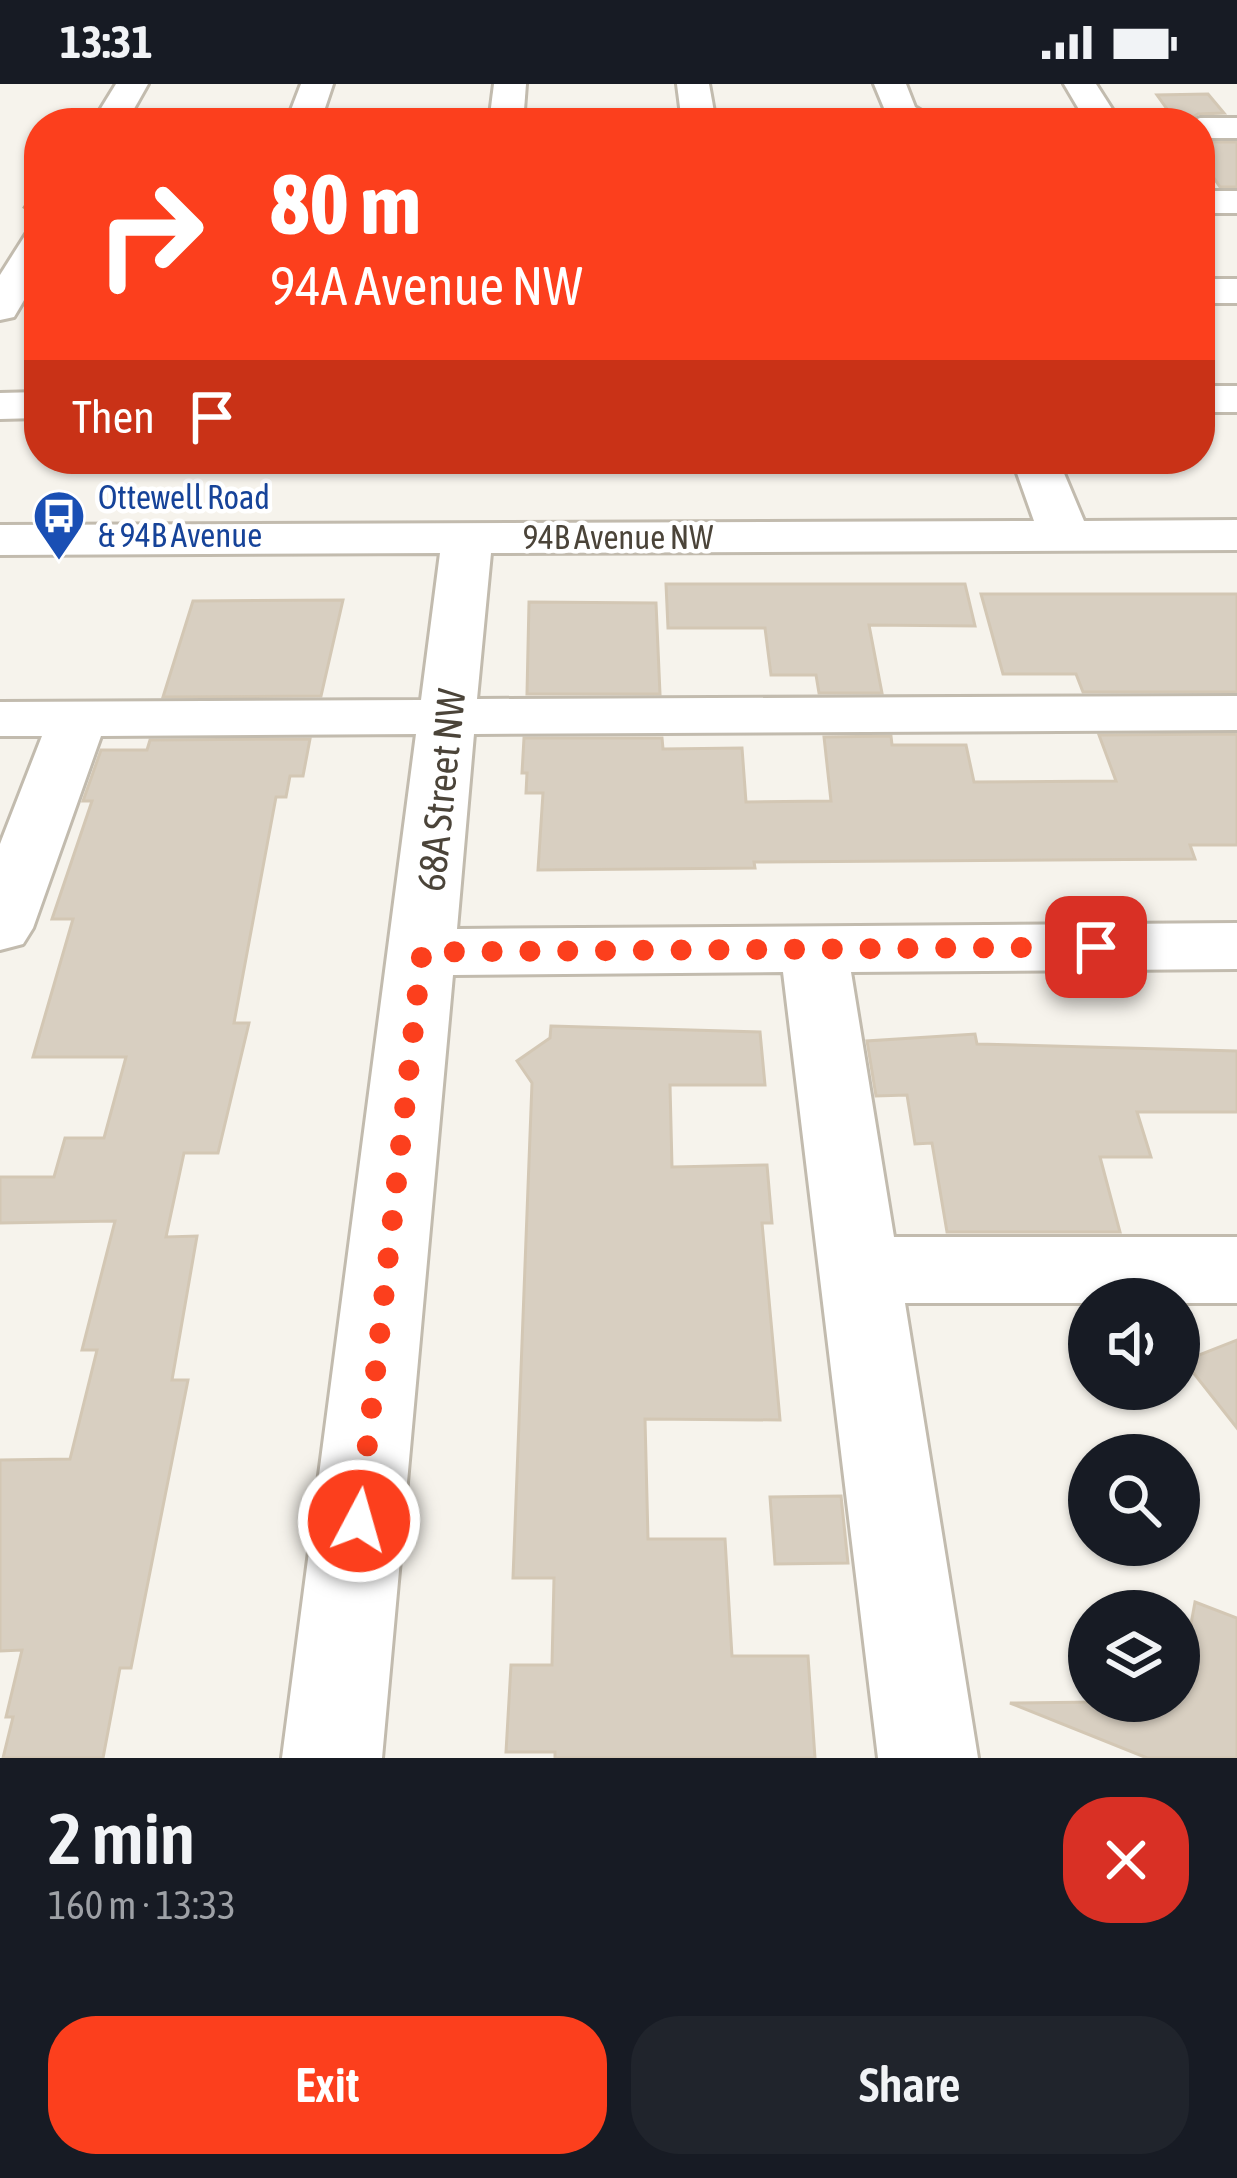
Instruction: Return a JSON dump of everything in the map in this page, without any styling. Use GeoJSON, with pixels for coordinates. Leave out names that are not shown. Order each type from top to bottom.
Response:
{"type":"FeatureCollection","features":[{"type":"Feature","properties":{"kind":"street"},"geometry":{"type":"LineString","coordinates":[[2,302],[24,266]]}},
{"type":"Feature","properties":{"kind":"street"},"geometry":{"type":"LineString","coordinates":[[1041,474],[1065,536]]}},
{"type":"Feature","properties":{"kind":"street","name":"94B Avenue NW"},"geometry":{"type":"LineString","coordinates":[[0,540],[1237,535]]}},
{"type":"Feature","properties":{"kind":"street","name":"68A Street NW"},"geometry":{"type":"LineString","coordinates":[[332,1758],[467,537]]}},
{"type":"Feature","properties":{"kind":"street"},"geometry":{"type":"LineString","coordinates":[[0,719],[1237,713]]}},
{"type":"Feature","properties":{"kind":"street"},"geometry":{"type":"LineString","coordinates":[[0,928],[78,719]]}},
{"type":"Feature","properties":{"kind":"street"},"geometry":{"type":"LineString","coordinates":[[422,952],[1237,946]]}},
{"type":"Feature","properties":{"kind":"street"},"geometry":{"type":"LineString","coordinates":[[814,949],[928,1758]]}},
{"type":"Feature","properties":{"kind":"street"},"geometry":{"type":"LineString","coordinates":[[856,1270],[1237,1270]]}},
{"type":"Feature","properties":{"kind":"building"},"geometry":{"type":"Polygon","coordinates":[[[1208,94],[1224,113],[1215,113],[1215,108],[1166,108],[1157,95],[1208,94]]]}},
{"type":"Feature","properties":{"kind":"building"},"geometry":{"type":"Polygon","coordinates":[[[1215,142],[1237,142],[1237,187],[1220,187],[1215,180],[1215,142]]]}},
{"type":"Feature","properties":{"kind":"building"},"geometry":{"type":"Polygon","coordinates":[[[666,584],[965,584],[975,626],[869,625],[882,693],[819,693],[816,675],[771,675],[765,628],[668,628],[666,584]]]}},
{"type":"Feature","properties":{"kind":"building"},"geometry":{"type":"Polygon","coordinates":[[[981,594],[1237,594],[1237,692],[1083,692],[1076,674],[1003,674],[981,594]]]}},
{"type":"Feature","properties":{"kind":"building"},"geometry":{"type":"Polygon","coordinates":[[[343,600],[321,696],[163,697],[193,601],[343,600]]]}},
{"type":"Feature","properties":{"kind":"building"},"geometry":{"type":"Polygon","coordinates":[[[529,602],[656,603],[660,694],[527,694],[529,602]]]}},
{"type":"Feature","properties":{"kind":"building"},"geometry":{"type":"Polygon","coordinates":[[[1237,734],[1237,845],[1190,845],[1195,859],[754,862],[755,868],[538,870],[543,793],[526,793],[527,773],[522,773],[524,738],[662,738],[663,749],[742,748],[746,802],[831,801],[824,737],[891,736],[892,745],[966,745],[974,782],[1116,781],[1099,735],[1237,734]]]}},
{"type":"Feature","properties":{"kind":"building"},"geometry":{"type":"Polygon","coordinates":[[[310,739],[303,776],[290,776],[286,797],[276,797],[234,1023],[249,1023],[218,1153],[184,1153],[166,1237],[197,1236],[172,1380],[188,1380],[131,1668],[120,1668],[103,1758],[3,1758],[13,1717],[6,1717],[22,1650],[0,1651],[0,1460],[70,1459],[97,1350],[82,1350],[115,1221],[0,1223],[0,1177],[54,1177],[65,1138],[104,1138],[126,1057],[33,1057],[73,919],[52,919],[92,801],[83,801],[101,750],[147,750],[150,740],[310,739]]]}},
{"type":"Feature","properties":{"kind":"building"},"geometry":{"type":"Polygon","coordinates":[[[551,1026],[760,1032],[765,1085],[670,1085],[672,1167],[767,1165],[772,1223],[762,1223],[780,1420],[645,1419],[648,1539],[725,1539],[732,1656],[808,1656],[815,1758],[555,1758],[555,1752],[506,1752],[511,1665],[552,1665],[554,1578],[513,1578],[532,1083],[517,1061],[550,1038],[551,1026]]]}},
{"type":"Feature","properties":{"kind":"building"},"geometry":{"type":"Polygon","coordinates":[[[975,1034],[977,1044],[1237,1051],[1237,1112],[1137,1112],[1151,1157],[1100,1157],[1120,1232],[947,1232],[932,1143],[915,1144],[907,1095],[876,1096],[867,1041],[975,1034]]]}},
{"type":"Feature","properties":{"kind":"building"},"geometry":{"type":"Polygon","coordinates":[[[1237,1340],[1237,1428],[1200,1381],[1200,1355],[1237,1340]]]}},
{"type":"Feature","properties":{"kind":"building"},"geometry":{"type":"Polygon","coordinates":[[[841,1496],[848,1563],[775,1564],[770,1497],[841,1496]]]}},
{"type":"Feature","properties":{"kind":"building"},"geometry":{"type":"Polygon","coordinates":[[[1200,1604],[1237,1618],[1237,1758],[1147,1758],[1010,1703],[1068,1702],[1068,1722],[1200,1722],[1200,1604]]]}},
{"type":"Feature","properties":{"kind":"place","name":"Ottewell Road & 94B Avenue"},"geometry":{"type":"Point","coordinates":[59,562]}},
{"type":"Feature","properties":{"kind":"route"},"geometry":{"type":"LineString","coordinates":[[359,1521],[422,952],[1096,947]]}}]}
